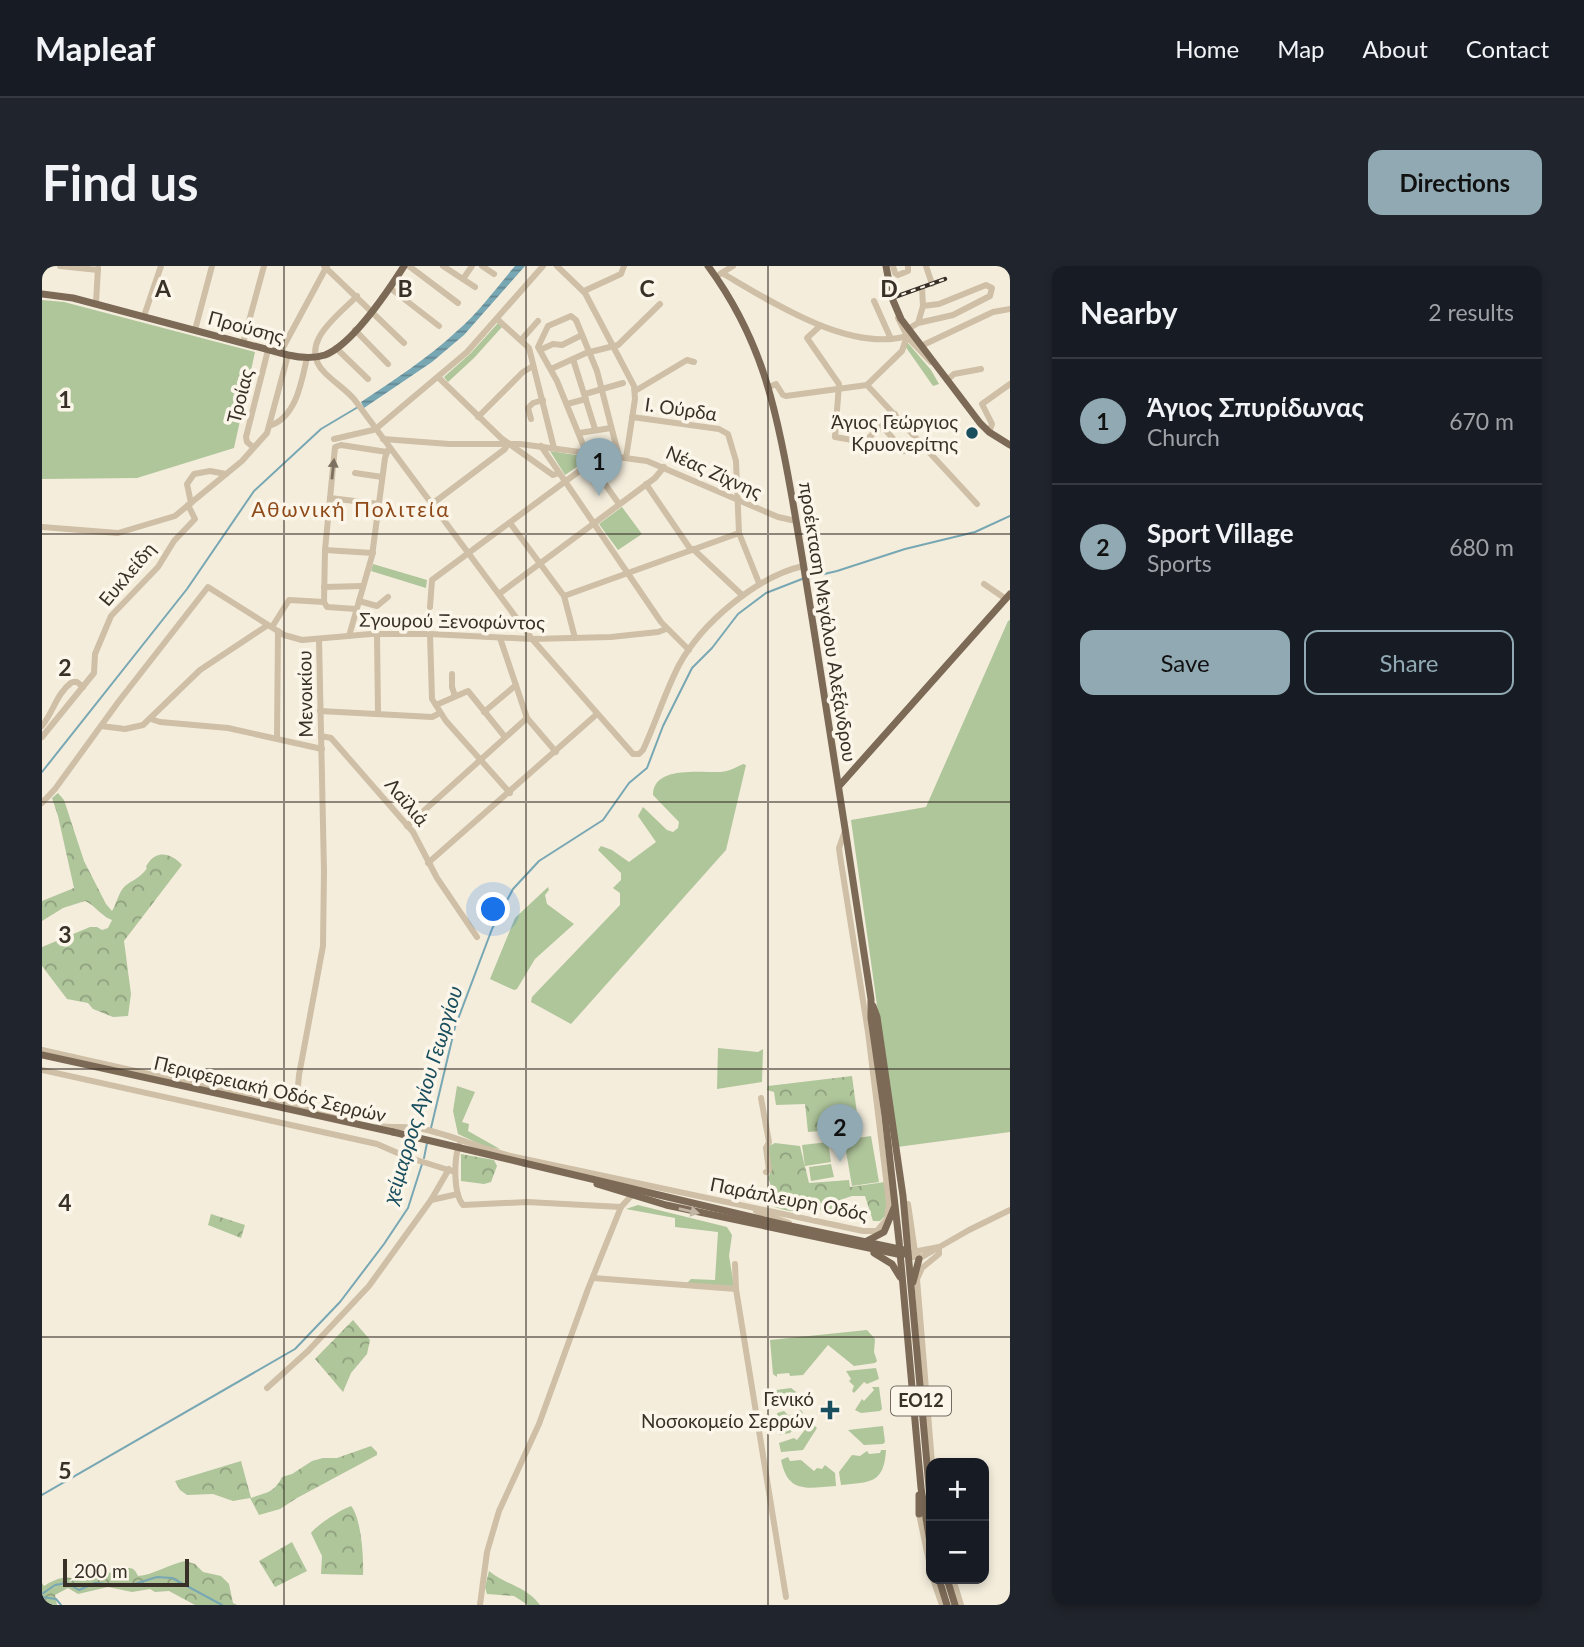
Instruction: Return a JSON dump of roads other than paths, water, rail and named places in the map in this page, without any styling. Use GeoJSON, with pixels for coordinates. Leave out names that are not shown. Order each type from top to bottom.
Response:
{"type":"FeatureCollection","features":[{"type":"Feature","properties":{"kind":"main road","name":"Προύσης"},"geometry":{"type":"LineString","coordinates":[[42,294],[96,303],[297,357],[316,357],[328,354],[355,330],[390,288],[404,266]]}},
{"type":"Feature","properties":{"kind":"main road","name":"προέκταση Μεγάλου Αλεξάνδρου"},"geometry":{"type":"LineString","coordinates":[[708,266],[719,275],[749,334],[769,387],[779,425],[840,785],[871,999],[871,1018],[895,1197],[908,1254]]}},
{"type":"Feature","properties":{"kind":"main road"},"geometry":{"type":"LineString","coordinates":[[886,266],[898,313],[908,332],[977,419],[989,432],[1010,445]]}},
{"type":"Feature","properties":{"kind":"main road"},"geometry":{"type":"LineString","coordinates":[[840,785],[1008,596]]}},
{"type":"Feature","properties":{"kind":"main road","name":"προέκταση Μεγάλου Αλεξάνδρου"},"geometry":{"type":"LineString","coordinates":[[871,999],[877,1017],[908,1254]]}},
{"type":"Feature","properties":{"kind":"main road"},"geometry":{"type":"LineString","coordinates":[[868,1032],[878,1062]]}},
{"type":"Feature","properties":{"kind":"main road","name":"Περιφερειακή Οδός Σερρών"},"geometry":{"type":"LineString","coordinates":[[42,1052],[524,1163],[857,1246],[908,1254]]}},
{"type":"Feature","properties":{"kind":"main road","name":"Περιφερειακή Οδός Σερρών"},"geometry":{"type":"LineString","coordinates":[[573,1175],[631,1196],[796,1227],[908,1254]]}},
{"type":"Feature","properties":{"kind":"main road"},"geometry":{"type":"LineString","coordinates":[[865,1242],[886,1231],[895,1197]]}},
{"type":"Feature","properties":{"kind":"main road"},"geometry":{"type":"LineString","coordinates":[[857,1246],[892,1264],[907,1292]]}},
{"type":"Feature","properties":{"kind":"main road"},"geometry":{"type":"LineString","coordinates":[[907,1292],[908,1254]]}},
{"type":"Feature","properties":{"kind":"main road","name":"ΕΟ12"},"geometry":{"type":"LineString","coordinates":[[908,1254],[907,1292],[921,1488],[926,1521]]}},
{"type":"Feature","properties":{"kind":"main road","name":"ΕΟ12"},"geometry":{"type":"LineString","coordinates":[[907,1292],[926,1464]]}},
{"type":"Feature","properties":{"kind":"main road"},"geometry":{"type":"LineString","coordinates":[[919,1514],[921,1488]]}},
{"type":"Feature","properties":{"kind":"main road"},"geometry":{"type":"LineString","coordinates":[[941,1584],[947,1605]]}},
{"type":"Feature","properties":{"kind":"main road"},"geometry":{"type":"LineString","coordinates":[[949,1584],[955,1605]]}},
{"type":"Feature","properties":{"kind":"street"},"geometry":{"type":"LineString","coordinates":[[60,266],[98,268],[96,303]]}},
{"type":"Feature","properties":{"kind":"street"},"geometry":{"type":"LineString","coordinates":[[144,316],[161,266]]}},
{"type":"Feature","properties":{"kind":"street"},"geometry":{"type":"LineString","coordinates":[[195,330],[212,266]]}},
{"type":"Feature","properties":{"kind":"street"},"geometry":{"type":"LineString","coordinates":[[243,343],[264,266]]}},
{"type":"Feature","properties":{"kind":"street"},"geometry":{"type":"LineString","coordinates":[[42,527],[118,533],[169,519],[242,461],[266,435],[284,354],[325,266],[404,343]]}},
{"type":"Feature","properties":{"kind":"street"},"geometry":{"type":"LineString","coordinates":[[409,266],[458,303]]}},
{"type":"Feature","properties":{"kind":"street"},"geometry":{"type":"LineString","coordinates":[[443,266],[475,287]]}},
{"type":"Feature","properties":{"kind":"street"},"geometry":{"type":"LineString","coordinates":[[463,279],[472,266]]}},
{"type":"Feature","properties":{"kind":"street"},"geometry":{"type":"LineString","coordinates":[[482,266],[494,274]]}},
{"type":"Feature","properties":{"kind":"street"},"geometry":{"type":"LineString","coordinates":[[334,439],[373,426],[438,377],[467,352],[543,266]]}},
{"type":"Feature","properties":{"kind":"street"},"geometry":{"type":"LineString","coordinates":[[557,266],[584,291],[635,391],[623,457]]}},
{"type":"Feature","properties":{"kind":"street"},"geometry":{"type":"LineString","coordinates":[[584,291],[621,274],[624,266]]}},
{"type":"Feature","properties":{"kind":"street"},"geometry":{"type":"LineString","coordinates":[[719,275],[733,266]]}},
{"type":"Feature","properties":{"kind":"street"},"geometry":{"type":"LineString","coordinates":[[893,266],[897,275],[908,271],[908,266]]}},
{"type":"Feature","properties":{"kind":"street"},"geometry":{"type":"LineString","coordinates":[[926,266],[932,284]]}},
{"type":"Feature","properties":{"kind":"street"},"geometry":{"type":"LineString","coordinates":[[719,275],[820,326],[871,338],[891,339],[908,332],[918,323],[955,314],[990,296],[992,289],[986,285],[939,304],[923,306]]}},
{"type":"Feature","properties":{"kind":"street"},"geometry":{"type":"LineString","coordinates":[[390,288],[439,326]]}},
{"type":"Feature","properties":{"kind":"street"},"geometry":{"type":"LineString","coordinates":[[918,323],[923,306],[922,288]]}},
{"type":"Feature","properties":{"kind":"street"},"geometry":{"type":"LineString","coordinates":[[324,373],[316,357],[315,346],[319,335],[357,296]]}},
{"type":"Feature","properties":{"kind":"street"},"geometry":{"type":"LineString","coordinates":[[874,301],[891,339]]}},
{"type":"Feature","properties":{"kind":"street"},"geometry":{"type":"LineString","coordinates":[[551,369],[590,353],[614,347],[660,303]]}},
{"type":"Feature","properties":{"kind":"street"},"geometry":{"type":"LineString","coordinates":[[921,346],[993,312],[1010,309]]}},
{"type":"Feature","properties":{"kind":"street"},"geometry":{"type":"LineString","coordinates":[[539,348],[548,326],[571,316],[575,318],[590,353],[611,428],[623,457]]}},
{"type":"Feature","properties":{"kind":"street"},"geometry":{"type":"LineString","coordinates":[[497,318],[529,348],[554,448]]}},
{"type":"Feature","properties":{"kind":"street"},"geometry":{"type":"LineString","coordinates":[[522,340],[538,321]]}},
{"type":"Feature","properties":{"kind":"street"},"geometry":{"type":"LineString","coordinates":[[820,326],[807,339],[839,383],[835,437],[864,442],[895,414]]}},
{"type":"Feature","properties":{"kind":"street"},"geometry":{"type":"LineString","coordinates":[[355,330],[388,364]]}},
{"type":"Feature","properties":{"kind":"street"},"geometry":{"type":"LineString","coordinates":[[769,387],[776,384],[786,396],[867,385],[902,351],[908,332]]}},
{"type":"Feature","properties":{"kind":"street"},"geometry":{"type":"LineString","coordinates":[[908,332],[925,357],[934,362]]}},
{"type":"Feature","properties":{"kind":"street"},"geometry":{"type":"LineString","coordinates":[[539,348],[560,345],[582,335]]}},
{"type":"Feature","properties":{"kind":"street"},"geometry":{"type":"LineString","coordinates":[[560,345],[570,360],[595,429]]}},
{"type":"Feature","properties":{"kind":"street"},"geometry":{"type":"LineString","coordinates":[[336,348],[368,379]]}},
{"type":"Feature","properties":{"kind":"street"},"geometry":{"type":"LineString","coordinates":[[539,348],[567,404],[586,452]]}},
{"type":"Feature","properties":{"kind":"street","name":"Τροίας"},"geometry":{"type":"LineString","coordinates":[[253,447],[247,441],[247,435],[268,350]]}},
{"type":"Feature","properties":{"kind":"street"},"geometry":{"type":"LineString","coordinates":[[324,373],[322,364],[328,354]]}},
{"type":"Feature","properties":{"kind":"street"},"geometry":{"type":"LineString","coordinates":[[297,357],[324,373],[349,394],[383,439],[388,450],[432,504],[532,639],[597,715],[636,755],[642,752],[666,692],[689,650],[742,596],[759,583],[781,573],[804,569]]}},
{"type":"Feature","properties":{"kind":"street"},"geometry":{"type":"LineString","coordinates":[[635,391],[687,360],[694,362]]}},
{"type":"Feature","properties":{"kind":"street"},"geometry":{"type":"LineString","coordinates":[[269,426],[284,416],[295,401],[306,362]]}},
{"type":"Feature","properties":{"kind":"street"},"geometry":{"type":"LineString","coordinates":[[478,417],[523,372],[533,366]]}},
{"type":"Feature","properties":{"kind":"street"},"geometry":{"type":"LineString","coordinates":[[947,380],[954,374],[981,369]]}},
{"type":"Feature","properties":{"kind":"street"},"geometry":{"type":"LineString","coordinates":[[438,377],[508,443],[553,475],[559,473]]}},
{"type":"Feature","properties":{"kind":"street"},"geometry":{"type":"LineString","coordinates":[[567,404],[601,389],[623,383]]}},
{"type":"Feature","properties":{"kind":"street"},"geometry":{"type":"LineString","coordinates":[[977,419],[982,404],[1010,384]]}},
{"type":"Feature","properties":{"kind":"street"},"geometry":{"type":"LineString","coordinates":[[867,385],[977,504]]}},
{"type":"Feature","properties":{"kind":"street"},"geometry":{"type":"LineString","coordinates":[[531,419],[528,408],[542,400]]}},
{"type":"Feature","properties":{"kind":"street"},"geometry":{"type":"LineString","coordinates":[[982,404],[992,424],[989,432]]}},
{"type":"Feature","properties":{"kind":"street","name":"Ι. Ούρδα"},"geometry":{"type":"LineString","coordinates":[[632,417],[726,432],[736,461],[737,499]]}},
{"type":"Feature","properties":{"kind":"street"},"geometry":{"type":"LineString","coordinates":[[882,426],[904,451]]}},
{"type":"Feature","properties":{"kind":"street"},"geometry":{"type":"LineString","coordinates":[[579,433],[611,428]]}},
{"type":"Feature","properties":{"kind":"street","name":"Νέας Ζίχνης"},"geometry":{"type":"LineString","coordinates":[[383,439],[452,444],[508,443],[649,461],[778,517],[796,521]]}},
{"type":"Feature","properties":{"kind":"street"},"geometry":{"type":"LineString","coordinates":[[432,504],[505,449],[508,443]]}},
{"type":"Feature","properties":{"kind":"street"},"geometry":{"type":"LineString","coordinates":[[356,609],[327,607],[324,602],[325,550],[335,449],[342,445],[388,450]]}},
{"type":"Feature","properties":{"kind":"street"},"geometry":{"type":"LineString","coordinates":[[541,446],[666,629],[689,650]]}},
{"type":"Feature","properties":{"kind":"street"},"geometry":{"type":"LineString","coordinates":[[349,636],[373,553],[388,450]]}},
{"type":"Feature","properties":{"kind":"street"},"geometry":{"type":"LineString","coordinates":[[430,607],[431,582],[597,458],[597,454]]}},
{"type":"Feature","properties":{"kind":"street"},"geometry":{"type":"LineString","coordinates":[[590,463],[619,504]]}},
{"type":"Feature","properties":{"kind":"street"},"geometry":{"type":"LineString","coordinates":[[499,594],[646,484],[664,467]]}},
{"type":"Feature","properties":{"kind":"street"},"geometry":{"type":"LineString","coordinates":[[190,504],[187,484],[194,474],[210,471],[226,474]]}},
{"type":"Feature","properties":{"kind":"street"},"geometry":{"type":"LineString","coordinates":[[355,473],[382,477]]}},
{"type":"Feature","properties":{"kind":"street"},"geometry":{"type":"LineString","coordinates":[[646,484],[692,550],[742,596]]}},
{"type":"Feature","properties":{"kind":"street"},"geometry":{"type":"LineString","coordinates":[[330,498],[379,504]]}},
{"type":"Feature","properties":{"kind":"street"},"geometry":{"type":"LineString","coordinates":[[737,499],[739,533],[759,583]]}},
{"type":"Feature","properties":{"kind":"street","name":"Ευκλείδη"},"geometry":{"type":"LineString","coordinates":[[42,737],[95,672],[95,654],[111,616],[158,567],[174,541],[195,519],[190,504]]}},
{"type":"Feature","properties":{"kind":"street"},"geometry":{"type":"LineString","coordinates":[[510,523],[564,596],[575,638]]}},
{"type":"Feature","properties":{"kind":"street"},"geometry":{"type":"LineString","coordinates":[[564,596],[739,533]]}},
{"type":"Feature","properties":{"kind":"street"},"geometry":{"type":"LineString","coordinates":[[325,550],[373,553]]}},
{"type":"Feature","properties":{"kind":"street"},"geometry":{"type":"LineString","coordinates":[[984,584],[1008,596]]}},
{"type":"Feature","properties":{"kind":"street"},"geometry":{"type":"LineString","coordinates":[[324,587],[363,586]]}},
{"type":"Feature","properties":{"kind":"street","name":"Σγουρού Ξενοφώντος"},"geometry":{"type":"LineString","coordinates":[[101,726],[209,587],[296,639],[377,634],[532,639],[617,637],[666,629]]}},
{"type":"Feature","properties":{"kind":"street"},"geometry":{"type":"LineString","coordinates":[[359,601],[377,606],[387,597]]}},
{"type":"Feature","properties":{"kind":"street"},"geometry":{"type":"LineString","coordinates":[[42,803],[101,726],[134,729],[151,719],[200,670],[273,627],[289,600],[324,602]]}},
{"type":"Feature","properties":{"kind":"street"},"geometry":{"type":"LineString","coordinates":[[273,627],[277,738]]}},
{"type":"Feature","properties":{"kind":"street"},"geometry":{"type":"LineString","coordinates":[[377,634],[378,714]]}},
{"type":"Feature","properties":{"kind":"street"},"geometry":{"type":"LineString","coordinates":[[430,634],[431,695],[440,713],[510,793]]}},
{"type":"Feature","properties":{"kind":"street"},"geometry":{"type":"LineString","coordinates":[[500,638],[527,718],[556,752]]}},
{"type":"Feature","properties":{"kind":"street","name":"Μενοικίου"},"geometry":{"type":"LineString","coordinates":[[296,1107],[299,1075],[322,948],[324,871],[319,639]]}},
{"type":"Feature","properties":{"kind":"street"},"geometry":{"type":"LineString","coordinates":[[452,674],[455,696]]}},
{"type":"Feature","properties":{"kind":"street"},"geometry":{"type":"LineString","coordinates":[[42,726],[56,698],[65,687],[72,682],[83,687]]}},
{"type":"Feature","properties":{"kind":"street"},"geometry":{"type":"LineString","coordinates":[[484,712],[516,685]]}},
{"type":"Feature","properties":{"kind":"street"},"geometry":{"type":"LineString","coordinates":[[436,705],[468,691],[505,737]]}},
{"type":"Feature","properties":{"kind":"street"},"geometry":{"type":"LineString","coordinates":[[320,711],[432,717],[440,713]]}},
{"type":"Feature","properties":{"kind":"street"},"geometry":{"type":"LineString","coordinates":[[428,863],[597,715]]}},
{"type":"Feature","properties":{"kind":"street"},"geometry":{"type":"LineString","coordinates":[[407,826],[527,718]]}},
{"type":"Feature","properties":{"kind":"street"},"geometry":{"type":"LineString","coordinates":[[151,719],[156,722],[228,728],[322,749]]}},
{"type":"Feature","properties":{"kind":"street","name":"Λαϊλιά"},"geometry":{"type":"LineString","coordinates":[[321,736],[331,738],[416,837],[428,863],[477,937]]}},
{"type":"Feature","properties":{"kind":"street","name":"Παράπλευρη Οδός"},"geometry":{"type":"LineString","coordinates":[[42,1052],[384,1127],[423,1129],[490,1151],[704,1199],[868,1232],[877,1231],[886,1222],[889,1209],[887,1175],[839,848],[846,827]]}},
{"type":"Feature","properties":{"kind":"street"},"geometry":{"type":"LineString","coordinates":[[42,1070],[377,1144],[416,1160],[452,1170]]}},
{"type":"Feature","properties":{"kind":"street"},"geometry":{"type":"LineString","coordinates":[[761,1098],[769,1142],[766,1148],[769,1169],[766,1172]]}},
{"type":"Feature","properties":{"kind":"street"},"geometry":{"type":"LineString","coordinates":[[267,1388],[308,1351],[369,1286],[452,1170],[459,1139]]}},
{"type":"Feature","properties":{"kind":"street"},"geometry":{"type":"LineString","coordinates":[[452,1170],[463,1205],[527,1202],[621,1207]]}},
{"type":"Feature","properties":{"kind":"street"},"geometry":{"type":"LineString","coordinates":[[431,1200],[458,1194]]}},
{"type":"Feature","properties":{"kind":"street"},"geometry":{"type":"LineString","coordinates":[[480,1605],[487,1552],[499,1511],[539,1424],[621,1207],[631,1196]]}},
{"type":"Feature","properties":{"kind":"street"},"geometry":{"type":"LineString","coordinates":[[908,1204],[908,1254],[922,1268]]}},
{"type":"Feature","properties":{"kind":"street"},"geometry":{"type":"LineString","coordinates":[[750,1207],[760,1214],[796,1227]]}},
{"type":"Feature","properties":{"kind":"street"},"geometry":{"type":"LineString","coordinates":[[908,1254],[934,1252],[1010,1210]]}},
{"type":"Feature","properties":{"kind":"street"},"geometry":{"type":"LineString","coordinates":[[932,1458],[916,1287],[918,1274],[937,1257],[939,1247]]}},
{"type":"Feature","properties":{"kind":"street"},"geometry":{"type":"LineString","coordinates":[[735,1264],[736,1289],[786,1597]]}},
{"type":"Feature","properties":{"kind":"street"},"geometry":{"type":"LineString","coordinates":[[593,1278],[736,1289]]}},
{"type":"Feature","properties":{"kind":"street"},"geometry":{"type":"LineString","coordinates":[[919,1514],[926,1548]]}},
{"type":"Feature","properties":{"kind":"street"},"geometry":{"type":"LineString","coordinates":[[935,1584],[942,1605]]}},
{"type":"Feature","properties":{"kind":"street"},"geometry":{"type":"LineString","coordinates":[[955,1584],[961,1605]]}},
{"type":"Feature","properties":{"kind":"water"},"geometry":{"type":"Polygon","coordinates":[[[515,266],[525,266],[464,335],[432,362],[364,408],[361,402],[423,360],[465,324],[515,266]]]}},
{"type":"Feature","properties":{"kind":"waterway"},"geometry":{"type":"LineString","coordinates":[[42,772],[187,589],[254,491],[321,429],[358,407]]}},
{"type":"Feature","properties":{"kind":"waterway","name":"χείμαρρος Αγίου Γεωργίου"},"geometry":{"type":"LineString","coordinates":[[807,578],[975,532],[1010,516]]}},
{"type":"Feature","properties":{"kind":"waterway","name":"χείμαρρος Αγίου Γεωργίου"},"geometry":{"type":"LineString","coordinates":[[431,1128],[455,1027],[492,929],[513,889],[539,861],[603,820],[629,783],[647,768],[663,726],[692,668],[712,648],[738,614],[766,593],[802,579]]}},
{"type":"Feature","properties":{"kind":"waterway","name":"χείμαρρος Αγίου Γεωργίου"},"geometry":{"type":"LineString","coordinates":[[424,1158],[427,1143]]}},
{"type":"Feature","properties":{"kind":"waterway","name":"χείμαρρος Αγίου Γεωργίου"},"geometry":{"type":"LineString","coordinates":[[42,1495],[295,1349],[340,1302],[384,1244],[408,1208],[422,1164]]}},
{"type":"Feature","properties":{"kind":"waterway"},"geometry":{"type":"LineString","coordinates":[[42,1594],[55,1585],[67,1583],[79,1590],[95,1583],[128,1586],[157,1577],[172,1578],[222,1605]]}},
{"type":"Feature","properties":{"kind":"waterway"},"geometry":{"type":"LineString","coordinates":[[42,1597],[56,1599],[61,1605]]}},
{"type":"Feature","properties":{"kind":"railway"},"geometry":{"type":"LineString","coordinates":[[892,298],[945,279]]}},
{"type":"Feature","properties":{"kind":"place","name":"Άγιος Γεώργιος Κρυονερίτης"},"geometry":{"type":"Point","coordinates":[972,433]}},
{"type":"Feature","properties":{"kind":"place","name":"Άγιος Σπυρίδωνας"},"geometry":{"type":"Point","coordinates":[599,496]}},
{"type":"Feature","properties":{"kind":"place","name":"Sport Village"},"geometry":{"type":"Point","coordinates":[840,1162]}},
{"type":"Feature","properties":{"kind":"place","name":"Γενικό Νοσοκομείο Σερρών"},"geometry":{"type":"Point","coordinates":[830,1410]}},
{"type":"Feature","properties":{"kind":"district","name":"Αθωνική Πολιτεία"},"geometry":{"type":"Point","coordinates":[351,510]}}]}
